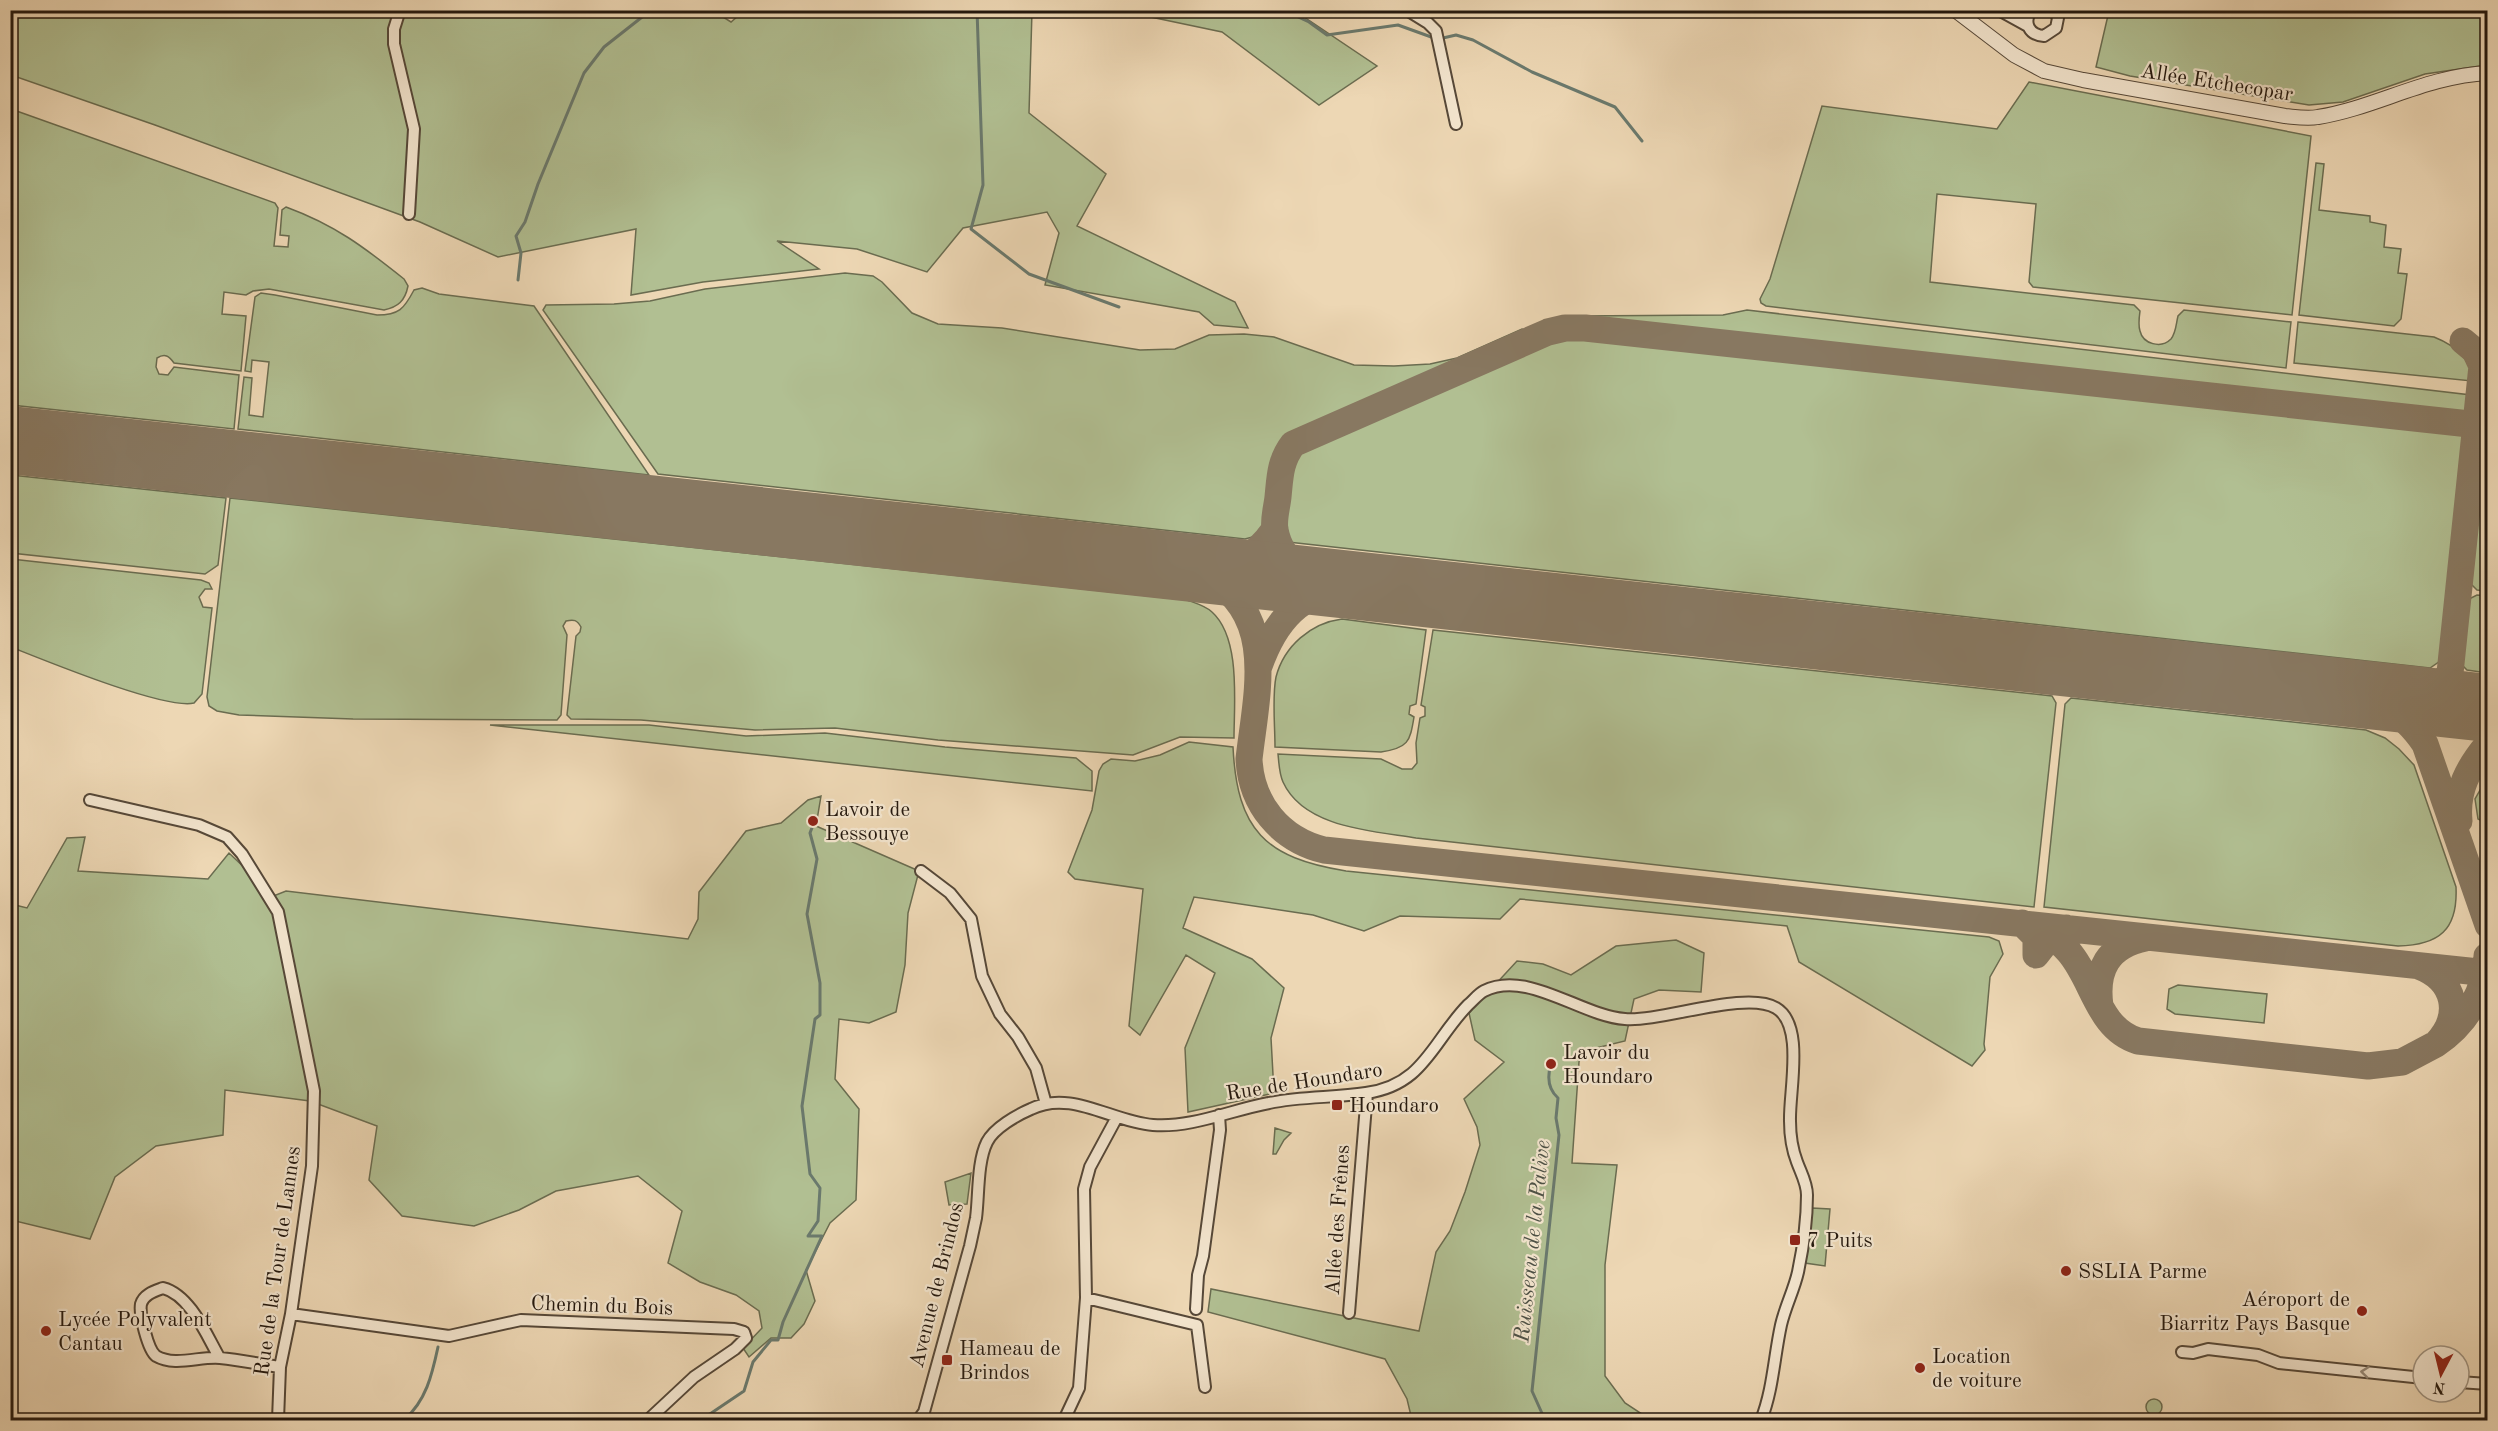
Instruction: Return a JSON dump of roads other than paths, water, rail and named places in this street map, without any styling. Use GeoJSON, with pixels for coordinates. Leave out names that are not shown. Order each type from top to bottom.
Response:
{"type":"FeatureCollection","features":[{"type":"Feature","properties":{"kind":"street"},"geometry":{"type":"LineString","coordinates":[[400,10],[394,29],[394,44],[414,129],[409,214]]}},
{"type":"Feature","properties":{"kind":"street"},"geometry":{"type":"LineString","coordinates":[[1407,10],[1436,31],[1456,124]]}},
{"type":"Feature","properties":{"kind":"street","name":"Allée Etchecopar"},"geometry":{"type":"LineString","coordinates":[[1955,10],[2014,55],[2043,71],[2285,116],[2316,118],[2449,78],[2487,73]]}},
{"type":"Feature","properties":{"kind":"street"},"geometry":{"type":"LineString","coordinates":[[1999,10],[2028,26],[2039,36],[2053,32],[2058,23],[2054,10]]}},
{"type":"Feature","properties":{"kind":"street"},"geometry":{"type":"LineString","coordinates":[[2028,26],[2028,16],[2031,10]]}},
{"type":"Feature","properties":{"kind":"street","name":"Rue de la Tour de Lannes"},"geometry":{"type":"LineString","coordinates":[[90,800],[199,825],[227,837],[242,854],[278,912],[314,1091],[312,1166],[291,1314],[280,1367],[278,1420]]}},
{"type":"Feature","properties":{"kind":"street"},"geometry":{"type":"LineString","coordinates":[[921,871],[950,893],[971,919],[982,976],[1000,1014],[1018,1037],[1036,1068],[1046,1104]]}},
{"type":"Feature","properties":{"kind":"street","name":"Rue de Houndaro"},"geometry":{"type":"LineString","coordinates":[[1046,1104],[1061,1102],[1083,1106],[1133,1122],[1178,1125],[1273,1102],[1367,1093],[1393,1088],[1416,1071],[1461,1012],[1482,992],[1504,986],[1533,988],[1602,1014],[1625,1019],[1740,1004],[1766,1004],[1785,1014],[1793,1035],[1790,1126],[1792,1144],[1805,1180],[1807,1197],[1798,1273],[1781,1322],[1772,1381],[1761,1420]]}},
{"type":"Feature","properties":{"kind":"street","name":"Allée des Frênes"},"geometry":{"type":"LineString","coordinates":[[1349,1313],[1367,1093]]}},
{"type":"Feature","properties":{"kind":"street","name":"Avenue de Brindos"},"geometry":{"type":"LineString","coordinates":[[918,1420],[924,1412],[970,1246],[976,1218],[983,1154],[987,1142],[994,1133],[1028,1110],[1046,1104]]}},
{"type":"Feature","properties":{"kind":"street"},"geometry":{"type":"LineString","coordinates":[[1196,1309],[1198,1275],[1203,1256],[1219,1137],[1219,1115]]}},
{"type":"Feature","properties":{"kind":"street"},"geometry":{"type":"LineString","coordinates":[[1064,1420],[1079,1388],[1086,1298],[1084,1190],[1090,1167],[1117,1117]]}},
{"type":"Feature","properties":{"kind":"street"},"geometry":{"type":"LineString","coordinates":[[219,1357],[184,1300],[174,1291],[163,1288],[146,1296],[141,1304],[142,1316],[149,1348],[155,1355],[166,1360],[219,1357],[280,1367]]}},
{"type":"Feature","properties":{"kind":"street"},"geometry":{"type":"LineString","coordinates":[[1086,1298],[1197,1325],[1205,1387]]}},
{"type":"Feature","properties":{"kind":"street","name":"Chemin du Bois"},"geometry":{"type":"LineString","coordinates":[[291,1314],[449,1336],[521,1320],[734,1329],[744,1332],[746,1338],[735,1349],[694,1377],[648,1420]]}},
{"type":"Feature","properties":{"kind":"street"},"geometry":{"type":"LineString","coordinates":[[2182,1352],[2193,1353],[2208,1349],[2258,1355],[2279,1363],[2411,1377]]}},
{"type":"Feature","properties":{"kind":"street"},"geometry":{"type":"LineString","coordinates":[[2471,1383],[2487,1384]]}},
{"type":"Feature","properties":{"kind":"waterway"},"geometry":{"type":"LineString","coordinates":[[518,280],[521,253],[516,236],[525,222],[538,184],[584,73],[604,47],[651,10]]}},
{"type":"Feature","properties":{"kind":"waterway"},"geometry":{"type":"LineString","coordinates":[[977,10],[983,185],[971,229],[1029,274],[1119,307]]}},
{"type":"Feature","properties":{"kind":"waterway"},"geometry":{"type":"LineString","coordinates":[[1283,10],[1309,22],[1327,35],[1398,25],[1434,38]]}},
{"type":"Feature","properties":{"kind":"waterway"},"geometry":{"type":"LineString","coordinates":[[1443,38],[1456,35],[1473,40],[1532,72],[1615,107],[1642,141]]}},
{"type":"Feature","properties":{"kind":"waterway"},"geometry":{"type":"LineString","coordinates":[[701,1420],[744,1391],[753,1362],[771,1340],[778,1340],[783,1322],[822,1236],[808,1236],[818,1221],[820,1188],[810,1174],[802,1106],[815,1019],[820,1015],[820,983],[807,914],[817,859],[810,833],[813,825]]}},
{"type":"Feature","properties":{"kind":"waterway","name":"Ruisseau de la Palive"},"geometry":{"type":"LineString","coordinates":[[1545,1420],[1532,1391],[1559,1135],[1556,1118],[1558,1098],[1549,1082],[1551,1064]]}},
{"type":"Feature","properties":{"kind":"waterway"},"geometry":{"type":"LineString","coordinates":[[404,1420],[412,1413],[423,1396],[438,1347]]}},
{"type":"Feature","properties":{"kind":"place","name":"Lavoir de Bessouye"},"geometry":{"type":"Point","coordinates":[813,821]}},
{"type":"Feature","properties":{"kind":"place","name":"Lavoir du Houndaro"},"geometry":{"type":"Point","coordinates":[1551,1064]}},
{"type":"Feature","properties":{"kind":"place","name":"Houndaro"},"geometry":{"type":"Point","coordinates":[1337,1105]}},
{"type":"Feature","properties":{"kind":"place","name":"7 Puits"},"geometry":{"type":"Point","coordinates":[1795,1240]}},
{"type":"Feature","properties":{"kind":"place","name":"SSLIA Parme"},"geometry":{"type":"Point","coordinates":[2066,1271]}},
{"type":"Feature","properties":{"kind":"place","name":"Aéroport de Biarritz Pays Basque"},"geometry":{"type":"Point","coordinates":[2362,1311]}},
{"type":"Feature","properties":{"kind":"place","name":"Lycée Polyvalent Cantau"},"geometry":{"type":"Point","coordinates":[46,1331]}},
{"type":"Feature","properties":{"kind":"place","name":"Hameau de Brindos"},"geometry":{"type":"Point","coordinates":[947,1360]}},
{"type":"Feature","properties":{"kind":"place","name":"Location de voiture"},"geometry":{"type":"Point","coordinates":[1920,1368]}}]}
